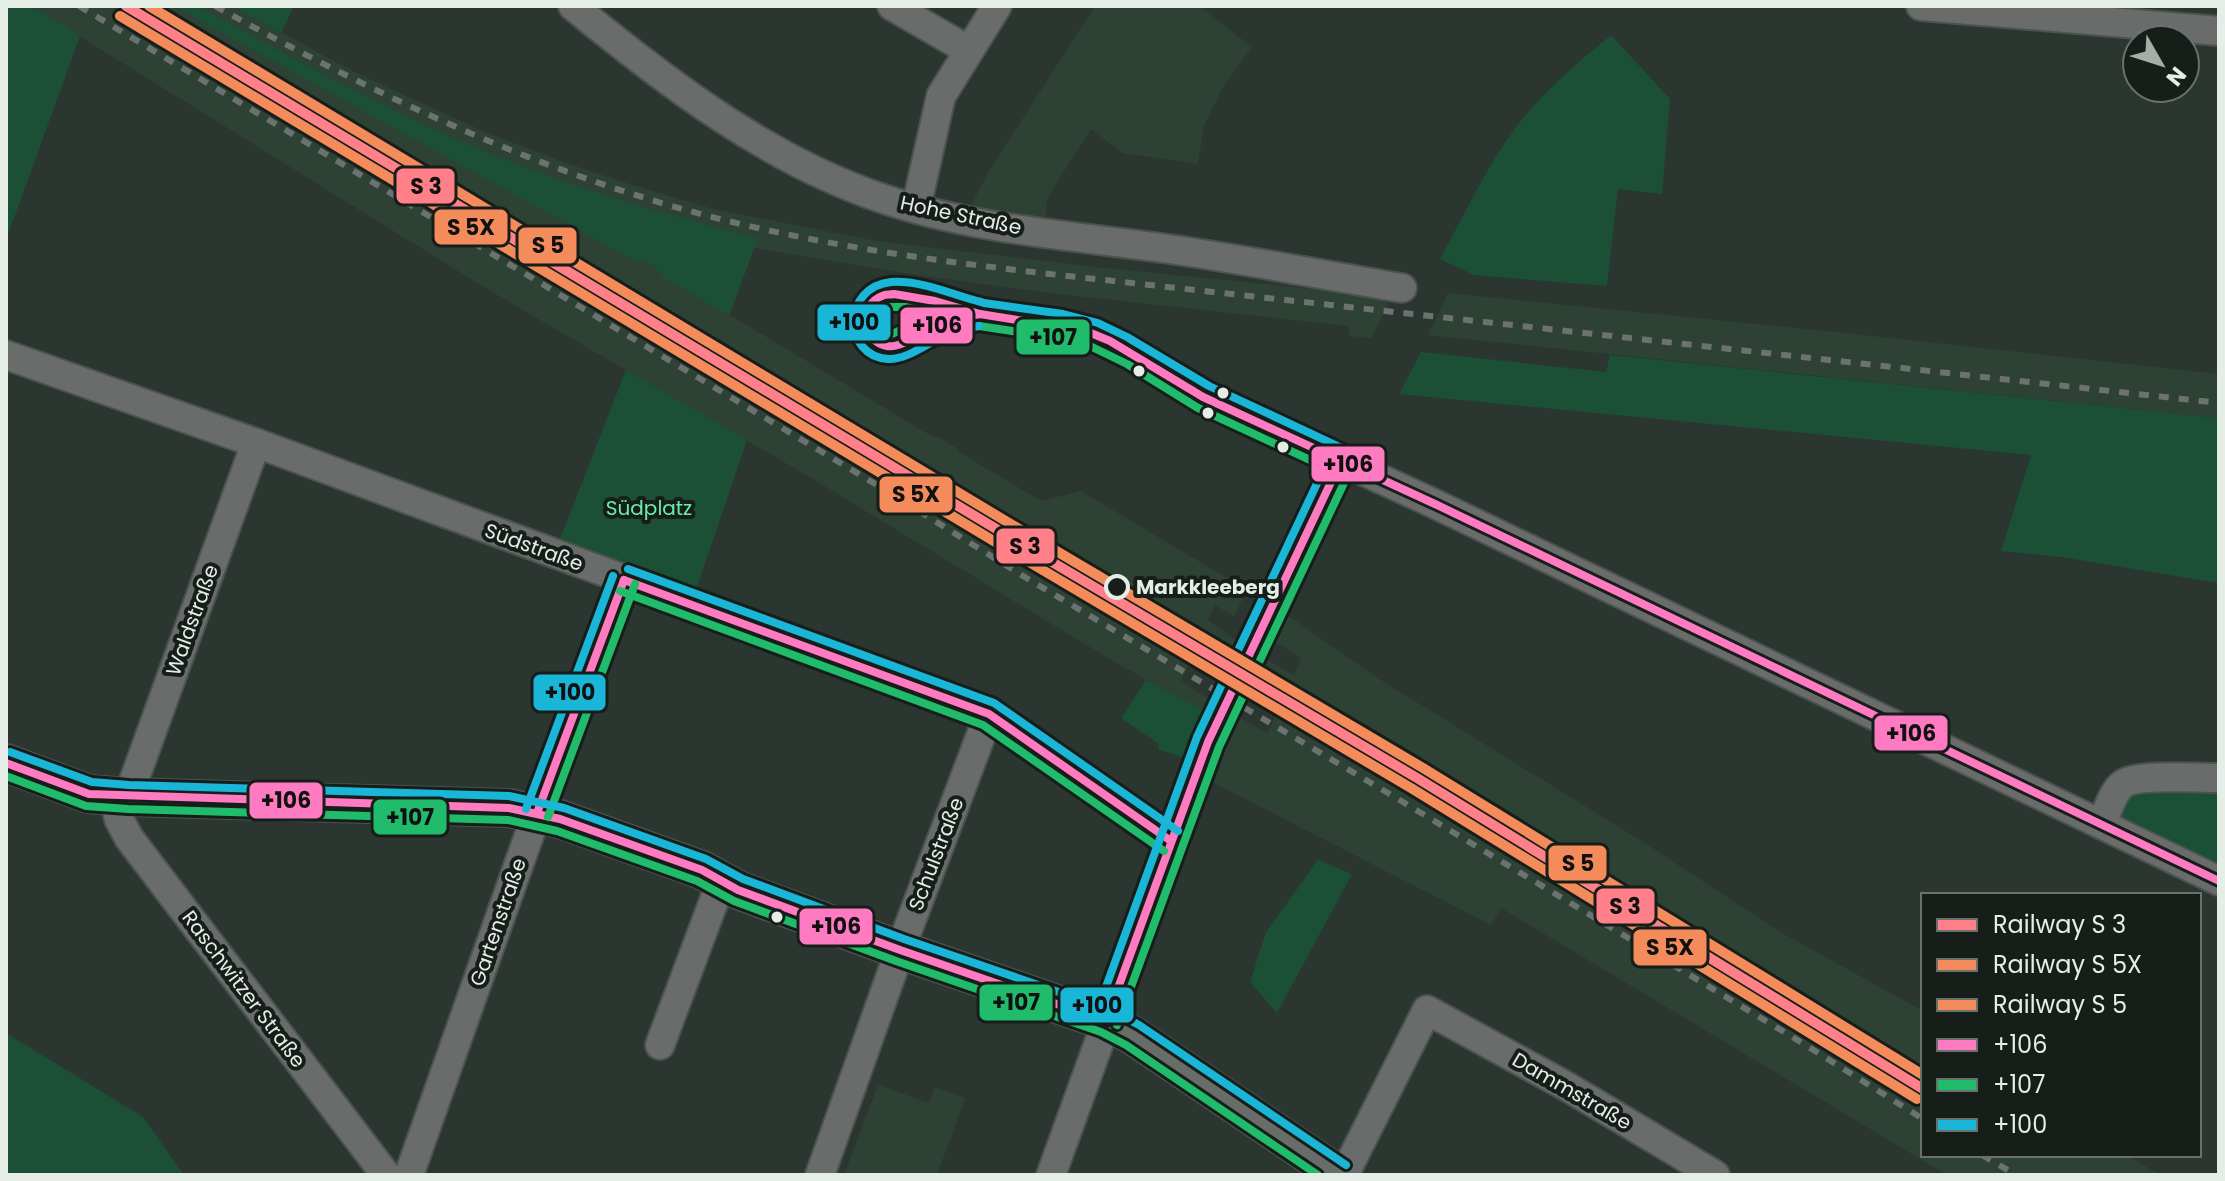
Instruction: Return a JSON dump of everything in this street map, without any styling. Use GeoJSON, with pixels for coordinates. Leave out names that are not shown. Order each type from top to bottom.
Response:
{"type":"FeatureCollection","features":[{"type":"Feature","properties":{"kind":"main road"},"geometry":{"type":"LineString","coordinates":[[6,763],[89,794],[494,808],[560,819],[702,870],[721,882],[900,950],[1106,1021],[1132,1035],[1341,1175]]}},
{"type":"Feature","properties":{"kind":"street","name":"Hohe Straße"},"geometry":{"type":"LineString","coordinates":[[573,6],[722,118],[821,173],[881,198],[988,224],[1292,267],[1402,288]]}},
{"type":"Feature","properties":{"kind":"street"},"geometry":{"type":"LineString","coordinates":[[892,6],[968,50]]}},
{"type":"Feature","properties":{"kind":"street"},"geometry":{"type":"LineString","coordinates":[[916,208],[941,96],[997,6]]}},
{"type":"Feature","properties":{"kind":"street"},"geometry":{"type":"LineString","coordinates":[[1921,6],[2219,31]]}},
{"type":"Feature","properties":{"kind":"street"},"geometry":{"type":"LineString","coordinates":[[980,314],[1086,331],[1110,341],[1203,397],[2219,881]]}},
{"type":"Feature","properties":{"kind":"street","name":"Südstraße"},"geometry":{"type":"LineString","coordinates":[[6,355],[256,443],[989,714],[1171,841]]}},
{"type":"Feature","properties":{"kind":"street","name":"Waldstraße"},"geometry":{"type":"LineString","coordinates":[[121,797],[256,443]]}},
{"type":"Feature","properties":{"kind":"street"},"geometry":{"type":"LineString","coordinates":[[1051,1175],[1208,742],[1341,461]]}},
{"type":"Feature","properties":{"kind":"street","name":"Gartenstraße"},"geometry":{"type":"LineString","coordinates":[[409,1175],[537,813],[624,580]]}},
{"type":"Feature","properties":{"kind":"street","name":"Schulstraße"},"geometry":{"type":"LineString","coordinates":[[820,1175],[989,714]]}},
{"type":"Feature","properties":{"kind":"street"},"geometry":{"type":"LineString","coordinates":[[2102,823],[2118,789],[2125,782],[2219,778]]}},
{"type":"Feature","properties":{"kind":"street","name":"Raschwitzer Straße"},"geometry":{"type":"LineString","coordinates":[[121,797],[119,819],[129,838],[386,1175]]}},
{"type":"Feature","properties":{"kind":"street"},"geometry":{"type":"LineString","coordinates":[[660,1045],[721,882]]}},
{"type":"Feature","properties":{"kind":"street","name":"Dammstraße"},"geometry":{"type":"LineString","coordinates":[[1341,1175],[1427,1010],[1566,1086],[1675,1165],[1715,1175]]}},
{"type":"Feature","properties":{"kind":"shaded area"},"geometry":{"type":"Polygon","coordinates":[[[31,6],[232,6],[358,74],[485,132],[563,162],[713,209],[876,241],[1382,296],[1388,305],[1371,338],[1349,336],[1348,326],[1050,293],[754,248],[730,315],[933,437],[939,437],[1041,501],[1081,491],[1232,581],[1243,598],[1234,616],[1215,605],[1208,620],[1237,641],[1229,657],[1198,643],[1193,654],[1222,672],[1217,681],[1189,664],[1181,681],[1209,699],[1203,712],[482,286],[31,6]]]}},
{"type":"Feature","properties":{"kind":"shaded area"},"geometry":{"type":"Polygon","coordinates":[[[1095,6],[1199,6],[1252,47],[1223,87],[1204,125],[1198,164],[1123,153],[1091,129],[1047,198],[1044,232],[964,219],[989,171],[1095,6]]]}},
{"type":"Feature","properties":{"kind":"shaded area"},"geometry":{"type":"Polygon","coordinates":[[[1448,293],[2219,374],[2219,418],[1428,335],[1448,293]]]}},
{"type":"Feature","properties":{"kind":"shaded area"},"geometry":{"type":"Polygon","coordinates":[[[1288,616],[1379,679],[1640,840],[1782,933],[1921,1010],[1921,1157],[2130,1157],[2160,1175],[1947,1175],[1501,908],[1491,925],[1212,782],[1226,741],[1239,717],[1267,733],[1272,724],[1275,716],[1248,700],[1253,690],[1280,706],[1286,692],[1260,676],[1268,660],[1294,675],[1301,658],[1276,642],[1288,616]]]}},
{"type":"Feature","properties":{"kind":"shaded area"},"geometry":{"type":"Polygon","coordinates":[[[878,1085],[929,1103],[935,1087],[965,1098],[937,1175],[844,1175],[878,1085]]]}},
{"type":"Feature","properties":{"kind":"green space"},"geometry":{"type":"Polygon","coordinates":[[[6,6],[31,6],[80,36],[6,240],[6,6]]]}},
{"type":"Feature","properties":{"kind":"green space"},"geometry":{"type":"Polygon","coordinates":[[[174,6],[196,6],[390,109],[530,170],[681,218],[758,238],[729,315],[664,278],[651,264],[633,260],[174,6]]]}},
{"type":"Feature","properties":{"kind":"green space"},"geometry":{"type":"Polygon","coordinates":[[[232,6],[294,6],[281,33],[232,6]]]}},
{"type":"Feature","properties":{"kind":"green space"},"geometry":{"type":"Polygon","coordinates":[[[1611,35],[1670,99],[1662,194],[1618,189],[1607,286],[1474,275],[1440,259],[1484,177],[1514,130],[1547,92],[1611,35]]]}},
{"type":"Feature","properties":{"kind":"green space"},"geometry":{"type":"Polygon","coordinates":[[[1421,352],[1606,372],[1610,355],[2219,418],[2219,583],[2061,557],[2001,551],[2031,455],[1399,394],[1421,352]]]}},
{"type":"Feature","properties":{"kind":"green space","name":"Südplatz"},"geometry":{"type":"Polygon","coordinates":[[[626,370],[747,440],[691,605],[554,554],[626,370]]]}},
{"type":"Feature","properties":{"kind":"green space"},"geometry":{"type":"Polygon","coordinates":[[[1146,680],[1219,719],[1200,763],[1158,749],[1159,744],[1121,718],[1146,680]]]}},
{"type":"Feature","properties":{"kind":"green space"},"geometry":{"type":"Polygon","coordinates":[[[2219,778],[2219,881],[2102,823],[2118,789],[2219,778]]]}},
{"type":"Feature","properties":{"kind":"green space"},"geometry":{"type":"Polygon","coordinates":[[[1318,860],[1352,874],[1277,1013],[1250,982],[1266,932],[1318,860]]]}},
{"type":"Feature","properties":{"kind":"green space"},"geometry":{"type":"Polygon","coordinates":[[[6,1033],[143,1117],[184,1175],[6,1175],[6,1033]]]}},
{"type":"Feature","properties":{"kind":"railway"},"geometry":{"type":"LineString","coordinates":[[79,6],[1804,1044],[1921,1118]]}},
{"type":"Feature","properties":{"kind":"railway"},"geometry":{"type":"LineString","coordinates":[[215,6],[386,95],[563,170],[686,210],[821,241],[1050,274],[2219,403]]}},
{"type":"Feature","properties":{"kind":"railway"},"geometry":{"type":"LineString","coordinates":[[1985,1157],[2016,1175]]}},
{"type":"Feature","properties":{"kind":"transit line"},"geometry":{"type":"LineString","coordinates":[[126,6],[1417,778],[1921,1088]]}},
{"type":"Feature","properties":{"kind":"transit line"},"geometry":{"type":"LineString","coordinates":[[149,6],[1423,768],[1921,1074]]}},
{"type":"Feature","properties":{"kind":"transit line"},"geometry":{"type":"LineString","coordinates":[[120,16],[1411,788],[1917,1099]]}},
{"type":"Feature","properties":{"kind":"transit line","name":"+100"},"geometry":{"type":"LineString","coordinates":[[979,326],[952,332],[910,354],[888,359],[873,355],[862,346],[854,321],[856,308],[863,296],[875,287],[891,282],[925,286],[981,302]]}},
{"type":"Feature","properties":{"kind":"transit line","name":"+106"},"geometry":{"type":"LineString","coordinates":[[894,294],[935,301],[980,314],[949,320],[901,344],[887,346],[872,338],[866,315],[874,301],[894,294]]}},
{"type":"Feature","properties":{"kind":"transit line","name":"+100"},"geometry":{"type":"LineString","coordinates":[[984,303],[1063,314],[1098,323],[1209,386],[1346,450]]}},
{"type":"Feature","properties":{"kind":"transit line","name":"+107"},"geometry":{"type":"LineString","coordinates":[[891,307],[905,307],[934,314],[890,335],[881,330],[877,319],[880,312],[891,307]]}},
{"type":"Feature","properties":{"kind":"transit line","name":"+106"},"geometry":{"type":"LineString","coordinates":[[980,314],[1086,331],[1110,341],[1203,397],[1435,504],[2219,881]]}},
{"type":"Feature","properties":{"kind":"transit line","name":"+107"},"geometry":{"type":"LineString","coordinates":[[979,326],[1090,346],[1127,364],[1198,408],[1336,472]]}},
{"type":"Feature","properties":{"kind":"transit line","name":"+100"},"geometry":{"type":"LineString","coordinates":[[1095,1017],[1197,737],[1330,456]]}},
{"type":"Feature","properties":{"kind":"transit line","name":"+106"},"geometry":{"type":"LineString","coordinates":[[1106,1021],[1208,742],[1341,461]]}},
{"type":"Feature","properties":{"kind":"transit line","name":"+107"},"geometry":{"type":"LineString","coordinates":[[1117,1025],[1219,747],[1352,466]]}},
{"type":"Feature","properties":{"kind":"transit line","name":"+100"},"geometry":{"type":"LineString","coordinates":[[628,569],[994,703],[1178,831]]}},
{"type":"Feature","properties":{"kind":"transit line","name":"+100"},"geometry":{"type":"LineString","coordinates":[[526,809],[613,576]]}},
{"type":"Feature","properties":{"kind":"transit line","name":"+106"},"geometry":{"type":"LineString","coordinates":[[624,580],[989,714],[1171,841]]}},
{"type":"Feature","properties":{"kind":"transit line","name":"+106"},"geometry":{"type":"LineString","coordinates":[[537,813],[624,580]]}},
{"type":"Feature","properties":{"kind":"transit line","name":"+107"},"geometry":{"type":"LineString","coordinates":[[548,817],[635,584]]}},
{"type":"Feature","properties":{"kind":"transit line","name":"+107"},"geometry":{"type":"LineString","coordinates":[[620,591],[983,725],[1164,851]]}},
{"type":"Feature","properties":{"kind":"transit line","name":"+100"},"geometry":{"type":"LineString","coordinates":[[10,752],[92,782],[509,796],[564,808],[706,859],[743,879],[904,939],[1111,1010],[1139,1025],[1346,1165]]}},
{"type":"Feature","properties":{"kind":"transit line","name":"+106"},"geometry":{"type":"LineString","coordinates":[[6,763],[89,794],[509,808],[560,819],[702,870],[738,890],[900,950],[1106,1021]]}},
{"type":"Feature","properties":{"kind":"transit line","name":"+107"},"geometry":{"type":"LineString","coordinates":[[6,776],[86,806],[508,820],[557,831],[697,881],[734,901],[896,961],[1101,1032],[1126,1045],[1318,1175]]}},
{"type":"Feature","properties":{"kind":"place","name":"Markkleeberg"},"geometry":{"type":"Point","coordinates":[1117,587]}}]}
